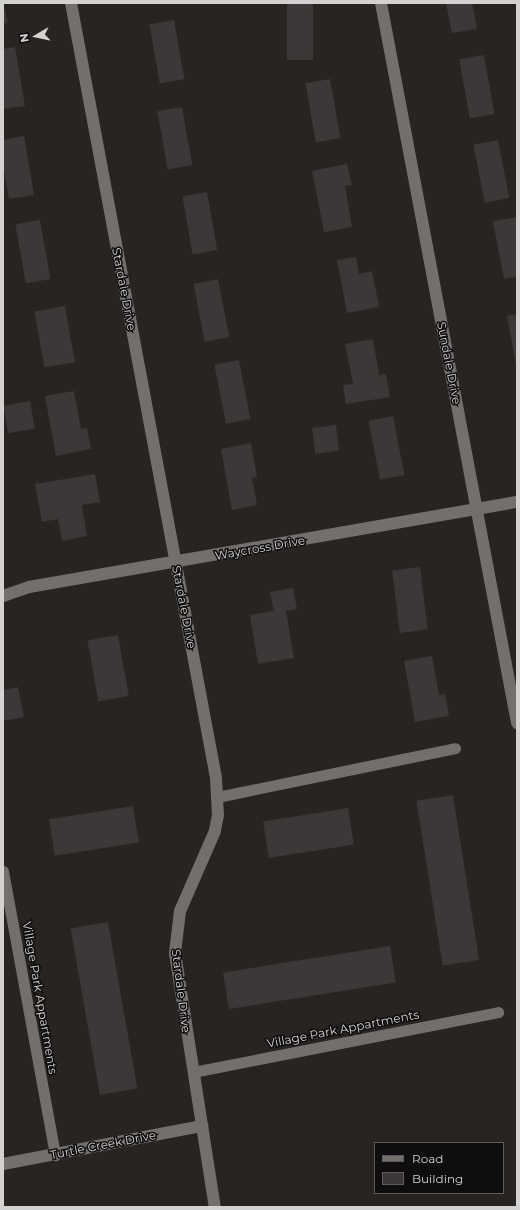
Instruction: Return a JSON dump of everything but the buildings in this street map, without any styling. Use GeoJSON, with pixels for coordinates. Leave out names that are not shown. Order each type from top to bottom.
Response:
{"type":"FeatureCollection","features":[{"type":"Feature","properties":{"kind":"street","name":"Stardale Drive"},"geometry":{"type":"LineString","coordinates":[[71,3],[213,758],[218,815],[215,831],[209,848],[185,894],[176,932],[177,974],[215,1207]]}},
{"type":"Feature","properties":{"kind":"street","name":"Sundale Drive"},"geometry":{"type":"LineString","coordinates":[[381,3],[517,723]]}},
{"type":"Feature","properties":{"kind":"street","name":"Waycross Drive"},"geometry":{"type":"LineString","coordinates":[[3,596],[29,587],[176,563],[517,502]]}},
{"type":"Feature","properties":{"kind":"street","name":"Turtle Creek Drive"},"geometry":{"type":"LineString","coordinates":[[3,1164],[202,1126]]}},
{"type":"Feature","properties":{"kind":"lane"},"geometry":{"type":"LineString","coordinates":[[217,797],[455,748]]}},
{"type":"Feature","properties":{"kind":"lane","name":"Village Park Appartments"},"geometry":{"type":"LineString","coordinates":[[3,871],[55,1155]]}},
{"type":"Feature","properties":{"kind":"lane","name":"Village Park Appartments"},"geometry":{"type":"LineString","coordinates":[[193,1072],[498,1012]]}}]}
